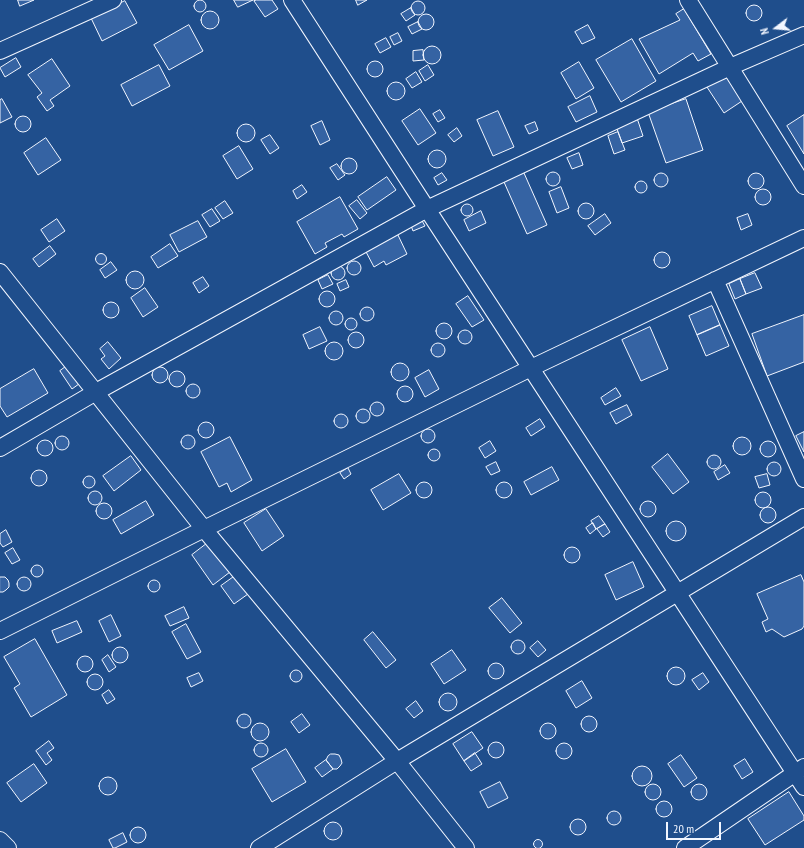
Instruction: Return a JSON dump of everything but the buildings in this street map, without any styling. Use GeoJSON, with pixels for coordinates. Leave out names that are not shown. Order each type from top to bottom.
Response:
{"type":"FeatureCollection","features":[{"type":"Feature","properties":{"kind":"street"},"geometry":{"type":"LineString","coordinates":[[0,51],[113,0]]}},
{"type":"Feature","properties":{"kind":"street"},"geometry":{"type":"LineString","coordinates":[[292,0],[677,592],[800,770],[804,786]]}},
{"type":"Feature","properties":{"kind":"street"},"geometry":{"type":"LineString","coordinates":[[688,0],[804,186]]}},
{"type":"Feature","properties":{"kind":"street"},"geometry":{"type":"LineString","coordinates":[[0,448],[96,392],[427,209],[730,67],[804,35]]}},
{"type":"Feature","properties":{"kind":"street"},"geometry":{"type":"LineString","coordinates":[[0,632],[204,529],[531,368],[804,238]]}},
{"type":"Feature","properties":{"kind":"street"},"geometry":{"type":"LineString","coordinates":[[0,272],[204,529],[397,762],[466,848]]}},
{"type":"Feature","properties":{"kind":"street"},"geometry":{"type":"LineString","coordinates":[[715,280],[804,479]]}},
{"type":"Feature","properties":{"kind":"street"},"geometry":{"type":"LineString","coordinates":[[259,848],[397,762],[677,592],[804,517]]}},
{"type":"Feature","properties":{"kind":"street"},"geometry":{"type":"LineString","coordinates":[[685,848],[800,770]]}},
{"type":"Feature","properties":{"kind":"street"},"geometry":{"type":"LineString","coordinates":[[0,840],[8,848]]}}]}
